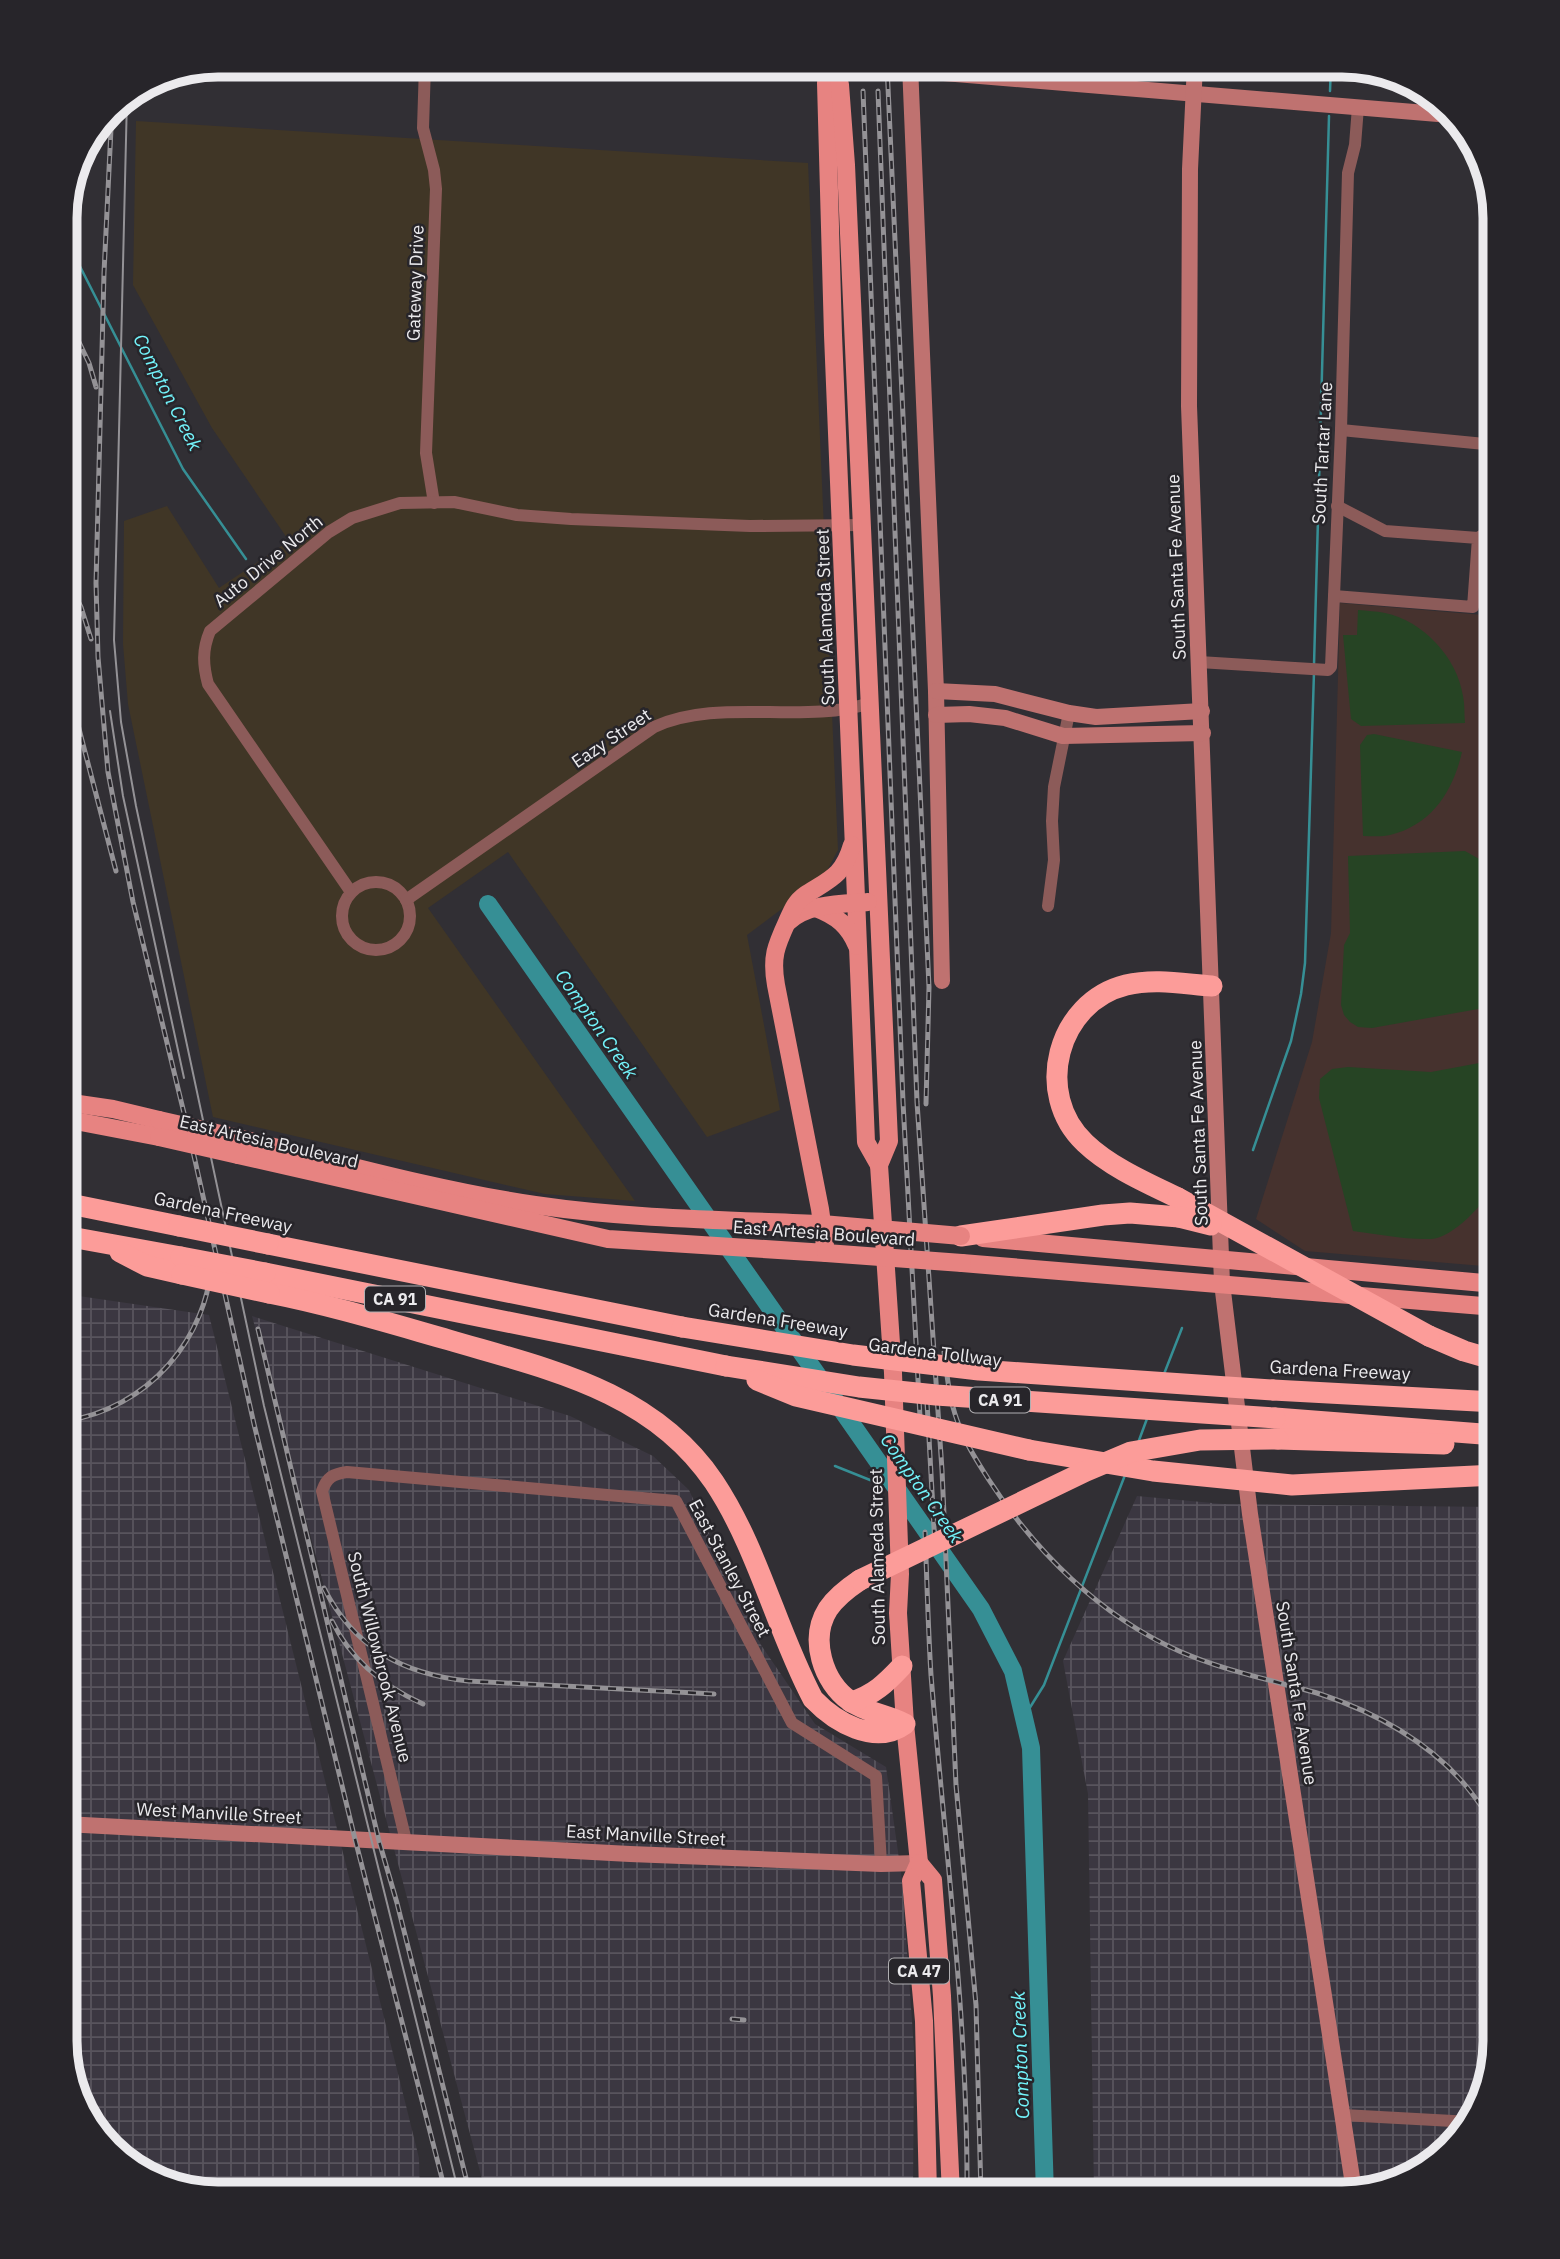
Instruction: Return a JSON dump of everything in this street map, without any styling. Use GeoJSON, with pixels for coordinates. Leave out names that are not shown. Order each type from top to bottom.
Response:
{"type":"FeatureCollection","features":[{"type":"Feature","properties":{"kind":"highway"},"geometry":{"type":"LineString","coordinates":[[1212,986],[1153,982],[1125,986],[1099,996],[1080,1014],[1063,1038],[1058,1054],[1057,1086],[1060,1101],[1080,1137],[1178,1207],[1210,1225],[1256,1242],[1429,1336],[1483,1357]]}},
{"type":"Feature","properties":{"kind":"highway"},"geometry":{"type":"LineString","coordinates":[[961,1236],[1178,1207]]}},
{"type":"Feature","properties":{"kind":"highway","name":"Gardena Freeway"},"geometry":{"type":"LineString","coordinates":[[77,1208],[180,1250],[563,1323],[581,1337],[716,1365],[859,1387],[936,1395],[1275,1412],[1483,1403]]}},
{"type":"Feature","properties":{"kind":"highway"},"geometry":{"type":"LineString","coordinates":[[77,1225],[266,1268],[327,1304],[564,1373],[607,1391],[649,1416],[684,1447],[713,1481],[740,1529],[813,1699],[835,1719],[863,1731],[898,1730],[905,1724],[851,1702],[837,1689],[827,1675],[819,1642],[827,1612],[844,1591],[860,1580],[1095,1466],[1131,1452],[1200,1440],[1275,1412],[1483,1412]]}},
{"type":"Feature","properties":{"kind":"highway"},"geometry":{"type":"LineString","coordinates":[[77,1238],[100,1241],[147,1266],[180,1250]]}},
{"type":"Feature","properties":{"kind":"highway","name":"Gardena Freeway"},"geometry":{"type":"LineString","coordinates":[[266,1268],[340,1259],[686,1333],[1275,1412],[1483,1434]]}},
{"type":"Feature","properties":{"kind":"highway"},"geometry":{"type":"LineString","coordinates":[[716,1365],[796,1396],[1029,1450],[1153,1471],[1292,1485],[1483,1476]]}},
{"type":"Feature","properties":{"kind":"highway"},"geometry":{"type":"LineString","coordinates":[[1275,1412],[1483,1443]]}},
{"type":"Feature","properties":{"kind":"highway"},"geometry":{"type":"LineString","coordinates":[[851,1702],[880,1689],[902,1666]]}},
{"type":"Feature","properties":{"kind":"main road","name":"South Alameda Street"},"geometry":{"type":"LineString","coordinates":[[829,77],[826,83],[827,175],[866,1142],[879,1165],[893,1373],[900,1574],[897,1602],[905,1724],[919,1863],[911,1881],[924,2021],[928,2182]]}},
{"type":"Feature","properties":{"kind":"main road","name":"South Alameda Street"},"geometry":{"type":"LineString","coordinates":[[838,77],[845,165],[889,1141],[879,1165]]}},
{"type":"Feature","properties":{"kind":"main road"},"geometry":{"type":"LineString","coordinates":[[826,1253],[773,971],[776,945],[794,906],[839,872],[849,857],[854,838]]}},
{"type":"Feature","properties":{"kind":"main road"},"geometry":{"type":"LineString","coordinates":[[786,925],[794,917],[816,908],[878,901]]}},
{"type":"Feature","properties":{"kind":"main road"},"geometry":{"type":"LineString","coordinates":[[816,908],[842,922],[851,932],[859,949]]}},
{"type":"Feature","properties":{"kind":"main road"},"geometry":{"type":"LineString","coordinates":[[77,1103],[113,1109],[159,1128]]}},
{"type":"Feature","properties":{"kind":"main road"},"geometry":{"type":"LineString","coordinates":[[77,1120],[159,1128]]}},
{"type":"Feature","properties":{"kind":"main road","name":"East Artesia Boulevard"},"geometry":{"type":"LineString","coordinates":[[159,1128],[234,1137],[323,1167]]}},
{"type":"Feature","properties":{"kind":"main road","name":"East Artesia Boulevard"},"geometry":{"type":"LineString","coordinates":[[159,1128],[238,1155],[323,1167],[504,1208],[608,1239],[962,1263],[1483,1306]]}},
{"type":"Feature","properties":{"kind":"main road","name":"East Artesia Boulevard"},"geometry":{"type":"LineString","coordinates":[[504,1208],[623,1216],[821,1217],[961,1236],[1483,1283]]}},
{"type":"Feature","properties":{"kind":"main road","name":"South Alameda Street"},"geometry":{"type":"LineString","coordinates":[[919,1863],[933,1880],[942,1996],[950,2182]]}},
{"type":"Feature","properties":{"kind":"street","name":"Gateway Drive"},"geometry":{"type":"LineString","coordinates":[[425,77],[423,128],[436,189],[426,453],[434,503]]}},
{"type":"Feature","properties":{"kind":"street"},"geometry":{"type":"LineString","coordinates":[[910,77],[936,691],[942,981]]}},
{"type":"Feature","properties":{"kind":"street"},"geometry":{"type":"LineString","coordinates":[[1020,77],[1437,114]]}},
{"type":"Feature","properties":{"kind":"street","name":"South Santa Fe Avenue"},"geometry":{"type":"LineString","coordinates":[[1195,77],[1191,169],[1189,406],[1220,1258],[1246,1482],[1353,2181]]}},
{"type":"Feature","properties":{"kind":"street"},"geometry":{"type":"LineString","coordinates":[[1427,106],[1427,113]]}},
{"type":"Feature","properties":{"kind":"street","name":"South Tartar Lane"},"geometry":{"type":"LineString","coordinates":[[1199,662],[1301,669],[1328,670],[1331,667],[1348,173],[1355,145],[1358,107]]}},
{"type":"Feature","properties":{"kind":"street"},"geometry":{"type":"LineString","coordinates":[[1341,430],[1483,444]]}},
{"type":"Feature","properties":{"kind":"street","name":"Auto Drive North"},"geometry":{"type":"LineString","coordinates":[[352,892],[208,684],[204,667],[204,645],[210,631],[329,532],[352,518],[400,503],[454,502],[517,515],[572,519],[750,526],[862,525]]}},
{"type":"Feature","properties":{"kind":"street"},"geometry":{"type":"LineString","coordinates":[[1337,506],[1385,531],[1478,538],[1483,535]]}},
{"type":"Feature","properties":{"kind":"street"},"geometry":{"type":"LineString","coordinates":[[1334,596],[1473,607],[1478,538]]}},
{"type":"Feature","properties":{"kind":"street"},"geometry":{"type":"LineString","coordinates":[[1475,582],[1483,583]]}},
{"type":"Feature","properties":{"kind":"street"},"geometry":{"type":"LineString","coordinates":[[936,691],[995,694],[1096,717],[1202,711]]}},
{"type":"Feature","properties":{"kind":"street","name":"Eazy Street"},"geometry":{"type":"LineString","coordinates":[[406,900],[654,727],[667,721],[690,716],[850,710],[870,703]]}},
{"type":"Feature","properties":{"kind":"street"},"geometry":{"type":"LineString","coordinates":[[1048,906],[1054,860],[1052,821],[1055,787],[1069,713]]}},
{"type":"Feature","properties":{"kind":"street"},"geometry":{"type":"LineString","coordinates":[[936,715],[969,714],[1006,718],[1063,736],[1202,733]]}},
{"type":"Feature","properties":{"kind":"street"},"geometry":{"type":"LineString","coordinates":[[381,882],[398,890],[406,900],[410,919],[402,938],[383,950],[369,950],[350,938],[343,926],[342,911],[352,892],[362,885],[381,882]]}},
{"type":"Feature","properties":{"kind":"street","name":"East Stanley Street"},"geometry":{"type":"LineString","coordinates":[[326,1480],[334,1474],[347,1472],[676,1501],[792,1723],[876,1776],[881,1864]]}},
{"type":"Feature","properties":{"kind":"street","name":"South Willowbrook Avenue"},"geometry":{"type":"LineString","coordinates":[[326,1480],[322,1491],[406,1841]]}},
{"type":"Feature","properties":{"kind":"street","name":"West Manville Street"},"geometry":{"type":"LineString","coordinates":[[77,1825],[371,1841]]}},
{"type":"Feature","properties":{"kind":"street","name":"East Manville Street"},"geometry":{"type":"LineString","coordinates":[[371,1841],[630,1854],[881,1864],[919,1863]]}},
{"type":"Feature","properties":{"kind":"street"},"geometry":{"type":"LineString","coordinates":[[1343,2115],[1458,2121]]}},
{"type":"Feature","properties":{"kind":"shaded area"},"geometry":{"type":"Polygon","coordinates":[[[136,121],[808,163],[838,850],[823,878],[747,935],[780,1110],[707,1137],[508,852],[428,908],[635,1201],[545,1194],[213,1117],[128,704],[123,644],[124,521],[167,506],[219,588],[289,541],[212,428],[133,285],[136,121]]]}},
{"type":"Feature","properties":{"kind":"shaded area"},"geometry":{"type":"Polygon","coordinates":[[[1340,603],[1483,615],[1483,1266],[1305,1251],[1256,1219],[1312,1042],[1331,933],[1340,603]]]}},
{"type":"Feature","properties":{"kind":"shaded area"},"geometry":{"type":"Polygon","coordinates":[[[77,1296],[209,1315],[419,2158],[420,2182],[208,2182],[190,2179],[155,2168],[132,2153],[106,2127],[88,2095],[78,2060],[77,2041],[77,1296]]]}},
{"type":"Feature","properties":{"kind":"shaded area"},"geometry":{"type":"Polygon","coordinates":[[[252,1316],[570,1416],[653,1456],[689,1490],[761,1645],[815,1724],[886,1767],[902,1880],[914,2049],[913,2182],[483,2182],[252,1316]]]}},
{"type":"Feature","properties":{"kind":"shaded area"},"geometry":{"type":"Polygon","coordinates":[[[1137,1496],[1223,1504],[1483,1507],[1482,2060],[1478,2078],[1464,2112],[1442,2141],[1428,2153],[1396,2171],[1361,2181],[1094,2182],[1088,1794],[1063,1661],[1137,1496]]]}},
{"type":"Feature","properties":{"kind":"green space"},"geometry":{"type":"Polygon","coordinates":[[[1358,610],[1399,617],[1425,632],[1436,643],[1454,668],[1464,699],[1465,723],[1361,726],[1351,719],[1343,635],[1357,635],[1358,610]]]}},
{"type":"Feature","properties":{"kind":"green space"},"geometry":{"type":"Polygon","coordinates":[[[1374,734],[1462,752],[1453,780],[1429,815],[1405,830],[1390,835],[1363,836],[1360,745],[1367,735],[1374,734]]]}},
{"type":"Feature","properties":{"kind":"green space"},"geometry":{"type":"Polygon","coordinates":[[[1465,851],[1483,862],[1483,1008],[1372,1028],[1358,1027],[1350,1022],[1341,1005],[1344,945],[1350,933],[1348,856],[1465,851]]]}},
{"type":"Feature","properties":{"kind":"green space"},"geometry":{"type":"Polygon","coordinates":[[[1483,1062],[1483,1201],[1459,1226],[1449,1233],[1431,1239],[1353,1231],[1319,1098],[1320,1079],[1332,1069],[1348,1067],[1431,1072],[1483,1062]]]}},
{"type":"Feature","properties":{"kind":"waterway"},"geometry":{"type":"LineString","coordinates":[[1330,91],[1331,77]]}},
{"type":"Feature","properties":{"kind":"waterway"},"geometry":{"type":"LineString","coordinates":[[1314,665],[1329,116]]}},
{"type":"Feature","properties":{"kind":"waterway","name":"Compton Creek"},"geometry":{"type":"LineString","coordinates":[[77,261],[183,469],[246,559]]}},
{"type":"Feature","properties":{"kind":"waterway"},"geometry":{"type":"LineString","coordinates":[[1253,1150],[1291,1041],[1305,963],[1314,672]]}},
{"type":"Feature","properties":{"kind":"waterway","name":"Compton Creek"},"geometry":{"type":"LineString","coordinates":[[488,904],[981,1609],[1013,1671],[1031,1748],[1045,2182]]}},
{"type":"Feature","properties":{"kind":"waterway"},"geometry":{"type":"LineString","coordinates":[[1164,1374],[1182,1328]]}},
{"type":"Feature","properties":{"kind":"waterway"},"geometry":{"type":"LineString","coordinates":[[1138,1443],[1148,1416]]}},
{"type":"Feature","properties":{"kind":"waterway"},"geometry":{"type":"LineString","coordinates":[[835,1466],[890,1488]]}},
{"type":"Feature","properties":{"kind":"waterway"},"geometry":{"type":"LineString","coordinates":[[1024,1717],[1044,1685],[1125,1475]]}},
{"type":"Feature","properties":{"kind":"tram line"},"geometry":{"type":"LineString","coordinates":[[127,111],[114,640],[121,722],[136,806],[264,1406],[456,2182]]}},
{"type":"Feature","properties":{"kind":"tram line"},"geometry":{"type":"LineString","coordinates":[[110,711],[123,796],[184,1078]]}},
{"type":"Feature","properties":{"kind":"railway"},"geometry":{"type":"LineString","coordinates":[[888,77],[929,987],[926,1104]]}},
{"type":"Feature","properties":{"kind":"railway"},"geometry":{"type":"LineString","coordinates":[[863,91],[903,1102],[920,1417]]}},
{"type":"Feature","properties":{"kind":"railway"},"geometry":{"type":"LineString","coordinates":[[878,91],[917,1102],[942,1470],[956,1785],[976,2005],[981,2182]]}},
{"type":"Feature","properties":{"kind":"railway"},"geometry":{"type":"LineString","coordinates":[[111,126],[104,273],[96,583],[98,657],[108,772],[133,902],[190,1138],[254,1424],[355,1839],[443,2182]]}},
{"type":"Feature","properties":{"kind":"railway"},"geometry":{"type":"LineString","coordinates":[[77,338],[89,363],[96,387]]}},
{"type":"Feature","properties":{"kind":"railway"},"geometry":{"type":"LineString","coordinates":[[77,599],[91,639]]}},
{"type":"Feature","properties":{"kind":"railway"},"geometry":{"type":"LineString","coordinates":[[77,721],[116,871]]}},
{"type":"Feature","properties":{"kind":"railway"},"geometry":{"type":"LineString","coordinates":[[77,1418],[95,1414],[122,1402],[147,1385],[168,1365],[186,1342],[199,1316],[208,1287],[212,1257]]}},
{"type":"Feature","properties":{"kind":"railway"},"geometry":{"type":"LineString","coordinates":[[258,1329],[379,1841],[467,2182]]}},
{"type":"Feature","properties":{"kind":"railway"},"geometry":{"type":"LineString","coordinates":[[944,1352],[954,1412],[963,1436],[980,1466],[1027,1532],[1096,1600],[1122,1620],[1179,1651],[1231,1670],[1341,1701],[1381,1719],[1418,1742],[1451,1770],[1483,1808]]}},
{"type":"Feature","properties":{"kind":"railway"},"geometry":{"type":"LineString","coordinates":[[927,1402],[935,1546]]}},
{"type":"Feature","properties":{"kind":"railway"},"geometry":{"type":"LineString","coordinates":[[925,1532],[931,1675],[960,1999],[967,2182]]}},
{"type":"Feature","properties":{"kind":"railway"},"geometry":{"type":"LineString","coordinates":[[324,1588],[336,1609],[366,1642],[383,1654],[422,1672],[468,1681],[714,1694]]}},
{"type":"Feature","properties":{"kind":"railway"},"geometry":{"type":"LineString","coordinates":[[332,1621],[349,1648],[370,1671],[423,1704]]}},
{"type":"Feature","properties":{"kind":"railway"},"geometry":{"type":"LineString","coordinates":[[732,2019],[744,2020]]}}]}
